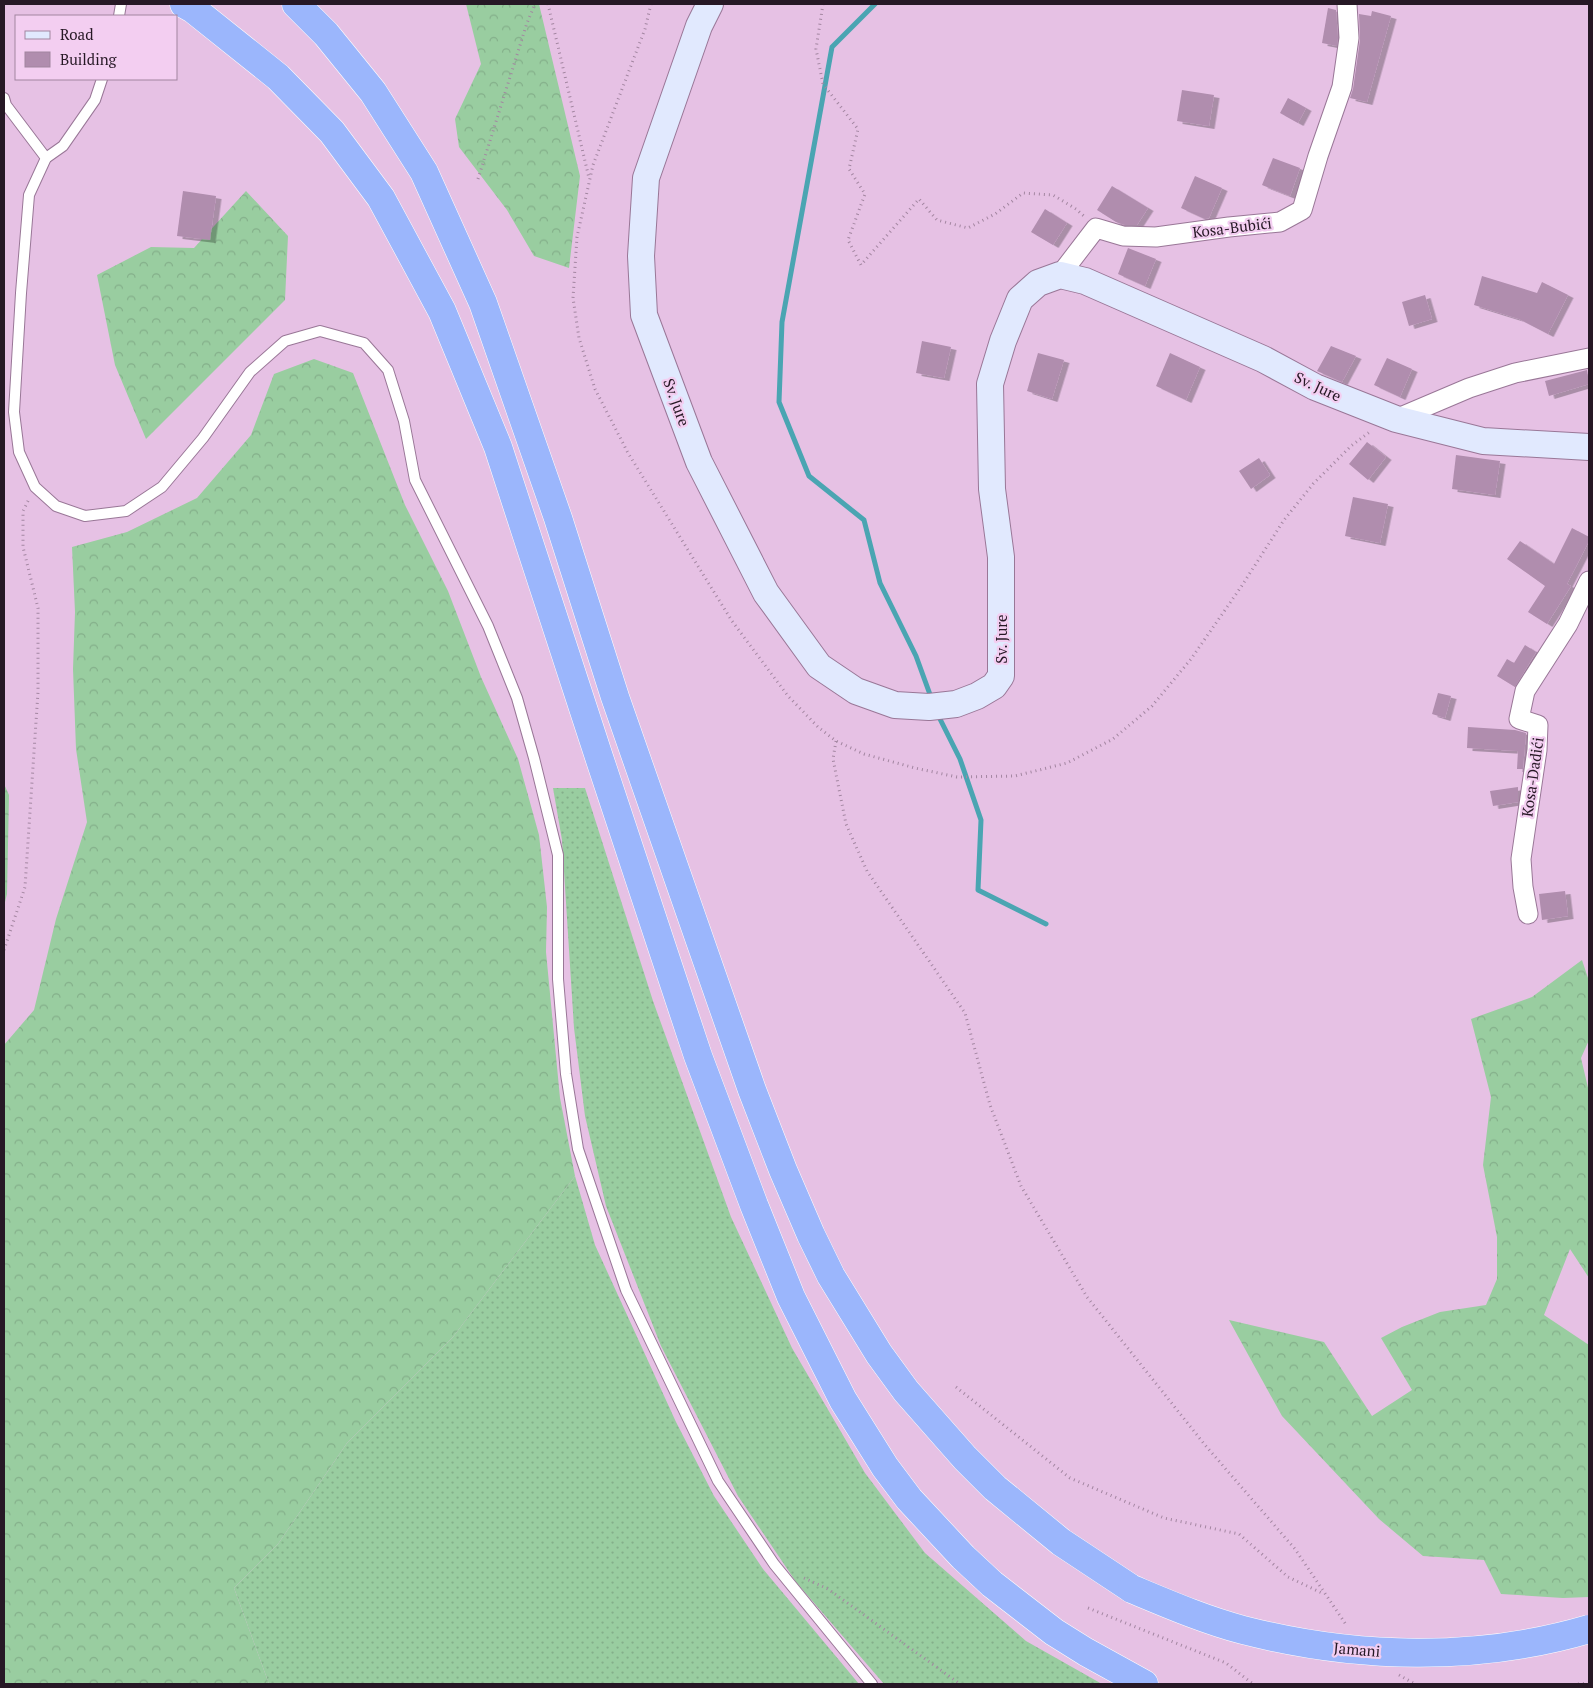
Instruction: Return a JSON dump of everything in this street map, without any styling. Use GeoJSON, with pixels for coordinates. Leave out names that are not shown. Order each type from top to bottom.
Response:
{"type":"FeatureCollection","features":[{"type":"Feature","properties":{"kind":"highway","name":"Jamani"},"geometry":{"type":"LineString","coordinates":[[296,4],[326,34],[368,84],[424,172],[483,303],[558,518],[615,697],[752,1090],[783,1170],[831,1276],[879,1354],[912,1398],[965,1458],[995,1488],[1041,1526],[1132,1589],[1204,1618],[1241,1629],[1317,1646],[1424,1653],[1472,1651],[1530,1643],[1589,1629]]}},
{"type":"Feature","properties":{"kind":"highway"},"geometry":{"type":"LineString","coordinates":[[189,6],[278,77],[332,132],[381,198],[442,311],[498,447],[698,1056],[791,1297],[842,1400],[903,1491],[935,1529],[963,1557],[992,1584],[1054,1632],[1094,1657],[1144,1684]]}},
{"type":"Feature","properties":{"kind":"street","name":"Sv. Jure"},"geometry":{"type":"LineString","coordinates":[[710,4],[699,26],[646,178],[641,256],[644,315],[699,462],[766,592],[819,666],[856,691],[895,704],[938,706],[956,704],[977,696],[994,686],[1001,676],[1001,558],[992,489],[990,384],[1003,341],[1020,299],[1038,283],[1060,275],[1086,281],[1263,359],[1315,387],[1396,419],[1483,441],[1589,447]]}},
{"type":"Feature","properties":{"kind":"street","name":"Kosa-Bubići"},"geometry":{"type":"LineString","coordinates":[[1096,228],[1123,236],[1156,237],[1280,222],[1302,210],[1342,87],[1349,38],[1347,4]]}},
{"type":"Feature","properties":{"kind":"street"},"geometry":{"type":"LineString","coordinates":[[1060,275],[1096,228]]}},
{"type":"Feature","properties":{"kind":"street"},"geometry":{"type":"LineString","coordinates":[[1396,419],[1469,388],[1515,373],[1589,358]]}},
{"type":"Feature","properties":{"kind":"street","name":"Kosa-Dadići"},"geometry":{"type":"LineString","coordinates":[[1528,914],[1522,887],[1521,859],[1537,750],[1538,725],[1519,719],[1526,692],[1568,624],[1589,581]]}},
{"type":"Feature","properties":{"kind":"lane"},"geometry":{"type":"LineString","coordinates":[[102,80],[95,100],[64,146],[46,158],[28,195],[14,412],[19,452],[35,487],[56,506],[85,516],[126,511],[162,487],[203,438],[250,372],[286,340],[320,331],[364,343],[388,370],[404,420],[415,480],[488,626],[518,698],[558,855],[558,978],[566,1074],[578,1148],[626,1290],[718,1481],[774,1564],[872,1684]]}},
{"type":"Feature","properties":{"kind":"lane"},"geometry":{"type":"LineString","coordinates":[[4,98],[6,105],[46,158]]}},
{"type":"Feature","properties":{"kind":"path"},"geometry":{"type":"LineString","coordinates":[[478,179],[534,4]]}},
{"type":"Feature","properties":{"kind":"path"},"geometry":{"type":"LineString","coordinates":[[548,4],[590,179]]}},
{"type":"Feature","properties":{"kind":"path"},"geometry":{"type":"LineString","coordinates":[[651,4],[645,29],[592,165],[577,237],[573,298],[579,338],[595,389],[628,453],[732,621],[788,696],[818,727],[836,741],[864,754],[957,777],[1016,776],[1067,763],[1113,739],[1152,706],[1191,659],[1241,587],[1284,520],[1313,484],[1350,446],[1376,427],[1396,419]]}},
{"type":"Feature","properties":{"kind":"path"},"geometry":{"type":"LineString","coordinates":[[823,4],[816,49],[823,84],[858,129],[849,169],[865,194],[848,240],[861,265],[919,199],[937,220],[968,228],[995,214],[1024,193],[1053,195],[1076,209],[1096,228]]}},
{"type":"Feature","properties":{"kind":"path"},"geometry":{"type":"LineString","coordinates":[[4,950],[25,887],[38,692],[38,608],[23,547],[23,511],[35,487]]}},
{"type":"Feature","properties":{"kind":"path"},"geometry":{"type":"LineString","coordinates":[[836,741],[833,759],[846,824],[866,872],[965,1013],[990,1105],[1021,1186],[1087,1297],[1204,1445],[1295,1549],[1352,1633]]}},
{"type":"Feature","properties":{"kind":"path"},"geometry":{"type":"LineString","coordinates":[[956,1388],[1070,1478],[1164,1518],[1239,1534],[1288,1577],[1326,1595]]}},
{"type":"Feature","properties":{"kind":"path"},"geometry":{"type":"LineString","coordinates":[[774,1564],[828,1589],[960,1684]]}},
{"type":"Feature","properties":{"kind":"path"},"geometry":{"type":"LineString","coordinates":[[1088,1608],[1226,1663],[1253,1684]]}},
{"type":"Feature","properties":{"kind":"path"},"geometry":{"type":"LineString","coordinates":[[1391,1670],[1415,1684]]}},
{"type":"Feature","properties":{"kind":"path"},"geometry":{"type":"LineString","coordinates":[[1578,1684],[1589,1683]]}},
{"type":"Feature","properties":{"kind":"green space"},"geometry":{"type":"Polygon","coordinates":[[[466,4],[539,4],[580,176],[569,268],[534,256],[507,210],[459,147],[455,119],[481,64],[466,4]]]}},
{"type":"Feature","properties":{"kind":"green space"},"geometry":{"type":"Polygon","coordinates":[[[246,191],[288,236],[285,300],[146,439],[115,365],[97,275],[151,247],[194,248],[246,191]]]}},
{"type":"Feature","properties":{"kind":"green space"},"geometry":{"type":"Polygon","coordinates":[[[314,359],[353,373],[405,505],[448,591],[481,677],[518,759],[539,835],[547,907],[546,952],[560,1098],[575,1176],[453,1337],[347,1443],[278,1544],[234,1588],[269,1684],[4,1684],[4,1045],[34,1010],[56,919],[87,822],[76,749],[73,669],[75,612],[72,547],[127,532],[197,498],[251,435],[274,374],[314,359]]]}},
{"type":"Feature","properties":{"kind":"green space"},"geometry":{"type":"Polygon","coordinates":[[[4,784],[9,795],[7,894],[4,906],[4,784]]]}},
{"type":"Feature","properties":{"kind":"green space"},"geometry":{"type":"Polygon","coordinates":[[[553,788],[585,788],[653,1001],[731,1217],[792,1348],[865,1473],[925,1553],[1026,1641],[1102,1684],[884,1684],[796,1582],[738,1496],[661,1346],[606,1206],[585,1116],[574,1028],[562,840],[553,788]]]}},
{"type":"Feature","properties":{"kind":"green space"},"geometry":{"type":"Polygon","coordinates":[[[1582,960],[1589,981],[1589,1040],[1581,1058],[1589,1092],[1589,1278],[1570,1249],[1544,1315],[1589,1345],[1589,1597],[1563,1598],[1501,1594],[1484,1560],[1423,1556],[1379,1519],[1282,1416],[1229,1320],[1324,1342],[1372,1416],[1412,1390],[1381,1338],[1402,1327],[1440,1312],[1486,1305],[1497,1279],[1497,1237],[1483,1165],[1491,1097],[1471,1019],[1532,997],[1582,960]]]}},
{"type":"Feature","properties":{"kind":"green space"},"geometry":{"type":"Polygon","coordinates":[[[575,1176],[595,1245],[676,1422],[714,1496],[763,1569],[859,1684],[269,1684],[234,1588],[278,1544],[347,1443],[453,1337],[575,1176]]]}},
{"type":"Feature","properties":{"kind":"building"},"geometry":{"type":"Polygon","coordinates":[[[1328,8],[1336,10],[1337,46],[1322,43],[1328,8]]]}},
{"type":"Feature","properties":{"kind":"building"},"geometry":{"type":"Polygon","coordinates":[[[1372,11],[1391,16],[1367,102],[1350,98],[1360,40],[1359,14],[1371,16],[1372,11]]]}},
{"type":"Feature","properties":{"kind":"building"},"geometry":{"type":"Polygon","coordinates":[[[1182,90],[1214,95],[1209,126],[1177,121],[1182,90]]]}},
{"type":"Feature","properties":{"kind":"building"},"geometry":{"type":"Polygon","coordinates":[[[1288,98],[1306,108],[1298,123],[1280,113],[1288,98]]]}},
{"type":"Feature","properties":{"kind":"building"},"geometry":{"type":"Polygon","coordinates":[[[1273,158],[1300,168],[1290,196],[1262,185],[1273,158]]]}},
{"type":"Feature","properties":{"kind":"building"},"geometry":{"type":"Polygon","coordinates":[[[1195,176],[1222,188],[1209,218],[1205,219],[1181,208],[1195,176]]]}},
{"type":"Feature","properties":{"kind":"building"},"geometry":{"type":"Polygon","coordinates":[[[1112,186],[1148,208],[1137,225],[1125,225],[1116,222],[1097,210],[1112,186]]]}},
{"type":"Feature","properties":{"kind":"building"},"geometry":{"type":"Polygon","coordinates":[[[183,191],[216,196],[210,240],[177,236],[183,191]]]}},
{"type":"Feature","properties":{"kind":"building"},"geometry":{"type":"Polygon","coordinates":[[[1045,209],[1067,223],[1053,245],[1031,232],[1045,209]]]}},
{"type":"Feature","properties":{"kind":"building"},"geometry":{"type":"Polygon","coordinates":[[[1128,248],[1156,259],[1145,286],[1118,274],[1128,248]]]}},
{"type":"Feature","properties":{"kind":"building"},"geometry":{"type":"Polygon","coordinates":[[[1482,276],[1537,293],[1542,282],[1568,295],[1548,334],[1519,319],[1474,305],[1482,276]]]}},
{"type":"Feature","properties":{"kind":"building"},"geometry":{"type":"Polygon","coordinates":[[[1425,295],[1432,319],[1409,326],[1402,302],[1425,295]]]}},
{"type":"Feature","properties":{"kind":"building"},"geometry":{"type":"Polygon","coordinates":[[[922,341],[951,347],[944,378],[916,373],[922,341]]]}},
{"type":"Feature","properties":{"kind":"building"},"geometry":{"type":"Polygon","coordinates":[[[1331,346],[1356,356],[1342,382],[1317,371],[1331,346]]]}},
{"type":"Feature","properties":{"kind":"building"},"geometry":{"type":"Polygon","coordinates":[[[1038,353],[1064,360],[1052,399],[1027,391],[1038,353]]]}},
{"type":"Feature","properties":{"kind":"building"},"geometry":{"type":"Polygon","coordinates":[[[1170,353],[1200,367],[1186,400],[1156,386],[1170,353]]]}},
{"type":"Feature","properties":{"kind":"building"},"geometry":{"type":"Polygon","coordinates":[[[1387,358],[1412,369],[1400,397],[1374,385],[1387,358]]]}},
{"type":"Feature","properties":{"kind":"building"},"geometry":{"type":"Polygon","coordinates":[[[1587,370],[1589,384],[1549,396],[1545,381],[1587,370]]]}},
{"type":"Feature","properties":{"kind":"building"},"geometry":{"type":"Polygon","coordinates":[[[1367,442],[1386,457],[1368,480],[1349,464],[1367,442]]]}},
{"type":"Feature","properties":{"kind":"building"},"geometry":{"type":"Polygon","coordinates":[[[1456,455],[1500,461],[1495,495],[1452,489],[1456,455]]]}},
{"type":"Feature","properties":{"kind":"building"},"geometry":{"type":"Polygon","coordinates":[[[1259,458],[1270,475],[1251,489],[1239,471],[1259,458]]]}},
{"type":"Feature","properties":{"kind":"building"},"geometry":{"type":"Polygon","coordinates":[[[1353,497],[1388,504],[1380,543],[1345,536],[1353,497]]]}},
{"type":"Feature","properties":{"kind":"building"},"geometry":{"type":"Polygon","coordinates":[[[1572,528],[1589,537],[1589,541],[1567,584],[1571,586],[1547,624],[1528,612],[1545,586],[1507,559],[1520,541],[1554,564],[1572,528]]]}},
{"type":"Feature","properties":{"kind":"building"},"geometry":{"type":"Polygon","coordinates":[[[1525,645],[1536,652],[1515,687],[1497,676],[1507,659],[1514,663],[1525,645]]]}},
{"type":"Feature","properties":{"kind":"building"},"geometry":{"type":"Polygon","coordinates":[[[1438,693],[1451,696],[1445,718],[1432,714],[1438,693]]]}},
{"type":"Feature","properties":{"kind":"building"},"geometry":{"type":"Polygon","coordinates":[[[1468,727],[1515,730],[1526,733],[1523,769],[1517,769],[1518,751],[1467,748],[1468,727]]]}},
{"type":"Feature","properties":{"kind":"building"},"geometry":{"type":"Polygon","coordinates":[[[1518,787],[1518,802],[1493,806],[1490,791],[1518,787]]]}},
{"type":"Feature","properties":{"kind":"building"},"geometry":{"type":"Polygon","coordinates":[[[1565,891],[1568,916],[1542,920],[1539,894],[1565,891]]]}},
{"type":"Feature","properties":{"kind":"waterway"},"geometry":{"type":"LineString","coordinates":[[875,4],[832,47],[782,322],[779,402],[809,476],[864,520],[880,583],[916,656],[932,700]]}},
{"type":"Feature","properties":{"kind":"waterway"},"geometry":{"type":"LineString","coordinates":[[937,713],[960,759],[981,820],[978,890],[1046,924]]}}]}
